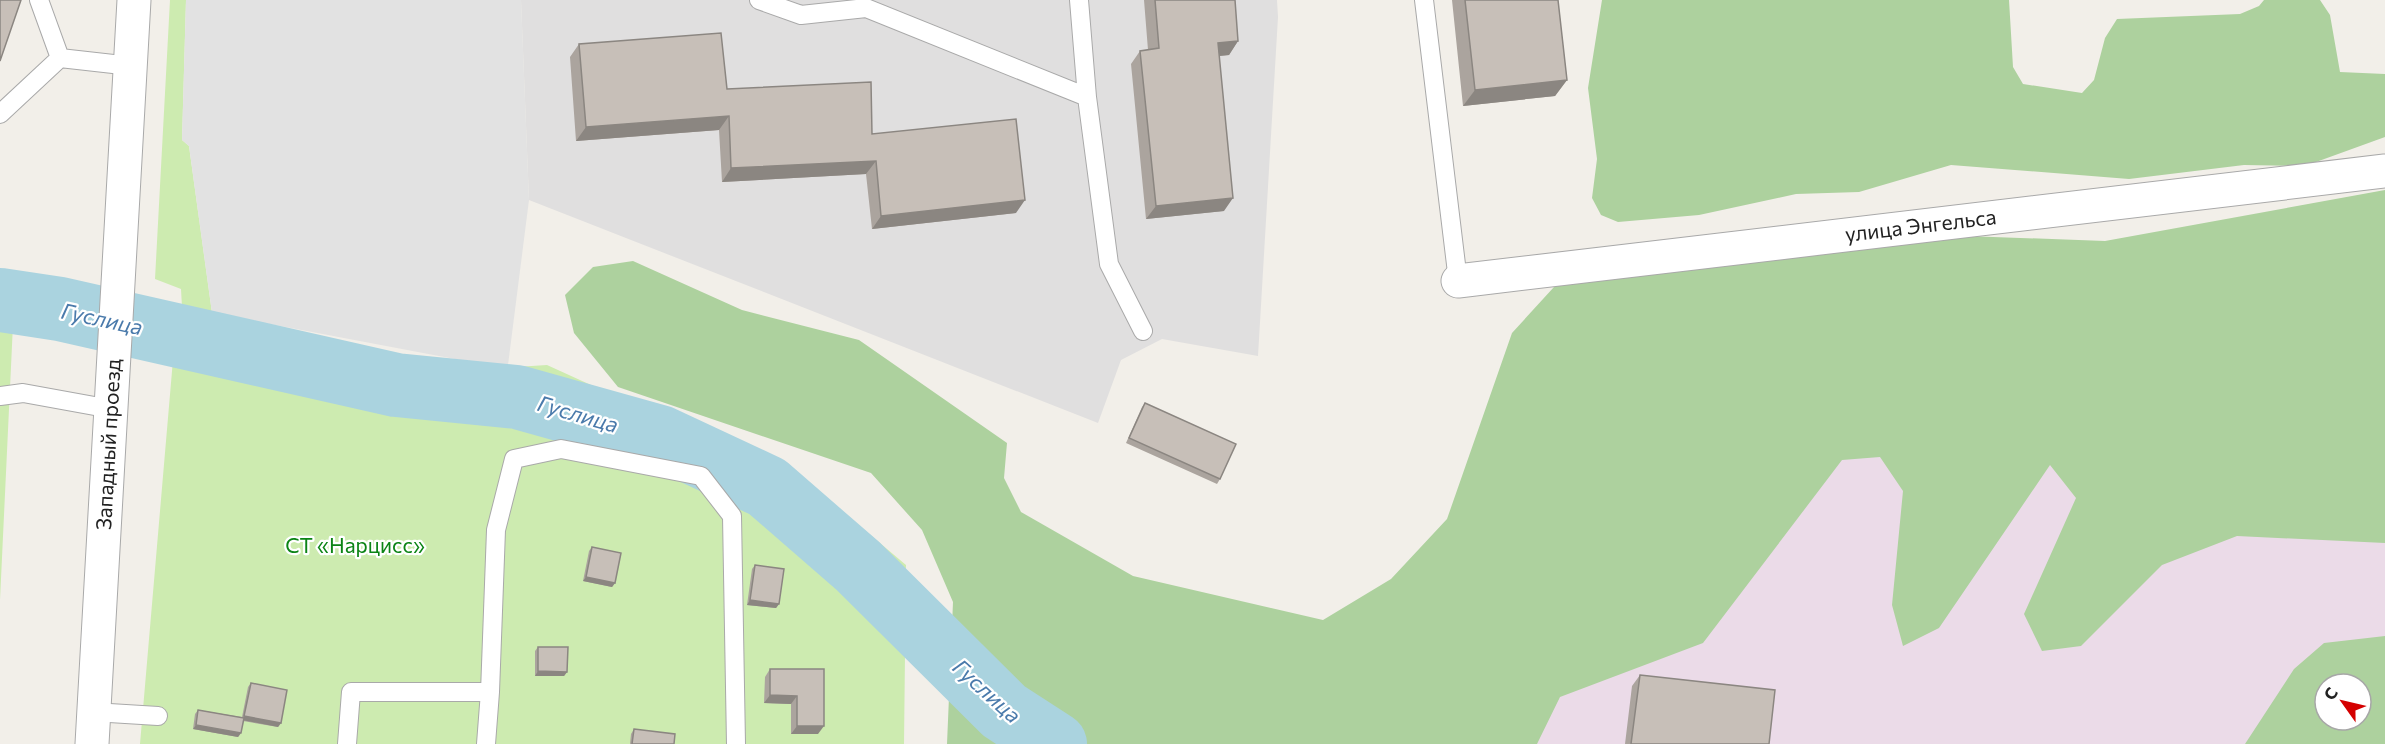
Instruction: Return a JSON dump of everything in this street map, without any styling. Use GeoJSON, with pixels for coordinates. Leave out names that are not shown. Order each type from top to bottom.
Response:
{"type":"FeatureCollection","features":[{"type":"Feature","properties":{"kind":"street","name":"Западный проезд"},"geometry":{"type":"LineString","coordinates":[[92,744],[134,0]]}},
{"type":"Feature","properties":{"kind":"street","name":"улица Энгельса"},"geometry":{"type":"LineString","coordinates":[[1458,281],[2385,171]]}},
{"type":"Feature","properties":{"kind":"lane"},"geometry":{"type":"LineString","coordinates":[[39,0],[60,58]]}},
{"type":"Feature","properties":{"kind":"lane"},"geometry":{"type":"LineString","coordinates":[[759,0],[801,15],[866,8],[1087,97]]}},
{"type":"Feature","properties":{"kind":"lane"},"geometry":{"type":"LineString","coordinates":[[1079,0],[1087,97],[1109,264],[1143,331]]}},
{"type":"Feature","properties":{"kind":"lane"},"geometry":{"type":"LineString","coordinates":[[1424,0],[1458,281]]}},
{"type":"Feature","properties":{"kind":"lane"},"geometry":{"type":"LineString","coordinates":[[0,114],[60,58],[131,66]]}},
{"type":"Feature","properties":{"kind":"lane"},"geometry":{"type":"LineString","coordinates":[[0,396],[23,393],[112,394]]}},
{"type":"Feature","properties":{"kind":"lane"},"geometry":{"type":"LineString","coordinates":[[486,744],[496,530],[514,459],[561,449],[701,476],[732,516],[736,744]]}},
{"type":"Feature","properties":{"kind":"lane"},"geometry":{"type":"LineString","coordinates":[[347,744],[351,692],[490,692]]}},
{"type":"Feature","properties":{"kind":"lane"},"geometry":{"type":"LineString","coordinates":[[93,712],[158,716]]}},
{"type":"Feature","properties":{"kind":"shaded area"},"geometry":{"type":"Polygon","coordinates":[[[186,0],[521,0],[529,200],[508,365],[476,363],[212,313],[189,146],[182,140],[186,0]]]}},
{"type":"Feature","properties":{"kind":"shaded area"},"geometry":{"type":"Polygon","coordinates":[[[521,0],[1277,0],[1278,17],[1258,356],[1162,339],[1121,360],[1098,423],[529,200],[521,0]]]}},
{"type":"Feature","properties":{"kind":"shaded area"},"geometry":{"type":"Polygon","coordinates":[[[2385,218],[2385,744],[1527,744],[1556,316],[2385,218]]]}},
{"type":"Feature","properties":{"kind":"green space"},"geometry":{"type":"Polygon","coordinates":[[[170,0],[186,0],[182,140],[189,146],[212,313],[182,307],[181,289],[155,279],[170,0]]]}},
{"type":"Feature","properties":{"kind":"green space"},"geometry":{"type":"Polygon","coordinates":[[[1602,0],[2009,0],[2013,67],[2023,84],[2082,93],[2094,80],[2105,38],[2117,19],[2240,14],[2259,6],[2264,0],[2320,0],[2330,15],[2340,72],[2385,74],[2385,137],[2305,166],[2244,165],[2129,179],[1951,165],[1859,192],[1796,194],[1699,215],[1618,222],[1601,215],[1592,198],[1597,159],[1588,88],[1602,0]]]}},
{"type":"Feature","properties":{"kind":"green space"},"geometry":{"type":"Polygon","coordinates":[[[2385,190],[2385,543],[2237,536],[2162,565],[2081,646],[2042,651],[2024,614],[2076,498],[2050,465],[1939,628],[1903,646],[1892,605],[1903,491],[1880,457],[1842,460],[1703,643],[1560,697],[1537,744],[947,744],[953,602],[922,530],[871,473],[618,387],[574,333],[565,295],[593,267],[633,261],[742,310],[859,340],[1007,443],[1004,478],[1021,512],[1133,576],[1323,620],[1391,579],[1447,519],[1512,333],[1565,275],[1801,230],[2105,241],[2385,190]]]}},
{"type":"Feature","properties":{"kind":"green space"},"geometry":{"type":"Polygon","coordinates":[[[0,302],[14,303],[0,600],[0,302]]]}},
{"type":"Feature","properties":{"kind":"green space","name":"СТ «Нарцисс»"},"geometry":{"type":"Polygon","coordinates":[[[177,313],[482,369],[547,365],[811,485],[906,565],[904,744],[140,744],[177,313]]]}},
{"type":"Feature","properties":{"kind":"green space"},"geometry":{"type":"Polygon","coordinates":[[[2385,636],[2385,744],[2245,744],[2294,669],[2324,643],[2385,636]]]}},
{"type":"Feature","properties":{"kind":"building"},"geometry":{"type":"Polygon","coordinates":[[[0,0],[21,0],[0,61],[0,0]]]}},
{"type":"Feature","properties":{"kind":"building"},"geometry":{"type":"Polygon","coordinates":[[[1155,0],[1235,0],[1238,41],[1218,43],[1233,198],[1156,206],[1140,51],[1159,48],[1155,0]]]}},
{"type":"Feature","properties":{"kind":"building"},"geometry":{"type":"Polygon","coordinates":[[[1465,0],[1558,0],[1567,80],[1475,90],[1465,0]]]}},
{"type":"Feature","properties":{"kind":"building"},"geometry":{"type":"Polygon","coordinates":[[[721,33],[727,89],[871,82],[872,134],[1016,119],[1025,200],[881,216],[876,161],[731,168],[729,116],[586,127],[579,44],[721,33]]]}},
{"type":"Feature","properties":{"kind":"building"},"geometry":{"type":"Polygon","coordinates":[[[1145,403],[1236,444],[1220,479],[1129,438],[1145,403]]]}},
{"type":"Feature","properties":{"kind":"building"},"geometry":{"type":"Polygon","coordinates":[[[592,547],[621,553],[615,583],[586,577],[592,547]]]}},
{"type":"Feature","properties":{"kind":"building"},"geometry":{"type":"Polygon","coordinates":[[[755,565],[784,569],[779,604],[750,600],[755,565]]]}},
{"type":"Feature","properties":{"kind":"building"},"geometry":{"type":"Polygon","coordinates":[[[538,647],[568,647],[567,672],[538,671],[538,647]]]}},
{"type":"Feature","properties":{"kind":"building"},"geometry":{"type":"Polygon","coordinates":[[[770,669],[824,669],[824,726],[797,726],[797,696],[770,695],[770,669]]]}},
{"type":"Feature","properties":{"kind":"building"},"geometry":{"type":"Polygon","coordinates":[[[1640,675],[1775,690],[1769,744],[1631,744],[1640,675]]]}},
{"type":"Feature","properties":{"kind":"building"},"geometry":{"type":"Polygon","coordinates":[[[251,683],[287,690],[281,723],[244,716],[251,683]]]}},
{"type":"Feature","properties":{"kind":"building"},"geometry":{"type":"Polygon","coordinates":[[[198,710],[244,718],[241,733],[196,725],[198,710]]]}},
{"type":"Feature","properties":{"kind":"building"},"geometry":{"type":"Polygon","coordinates":[[[634,729],[675,734],[674,744],[632,744],[634,729]]]}},
{"type":"Feature","properties":{"kind":"waterway","name":"Гуслица"},"geometry":{"type":"LineString","coordinates":[[0,300],[60,309],[396,385],[517,397],[660,437],[767,487],[858,566],[1004,711],[1055,744]]}}]}
